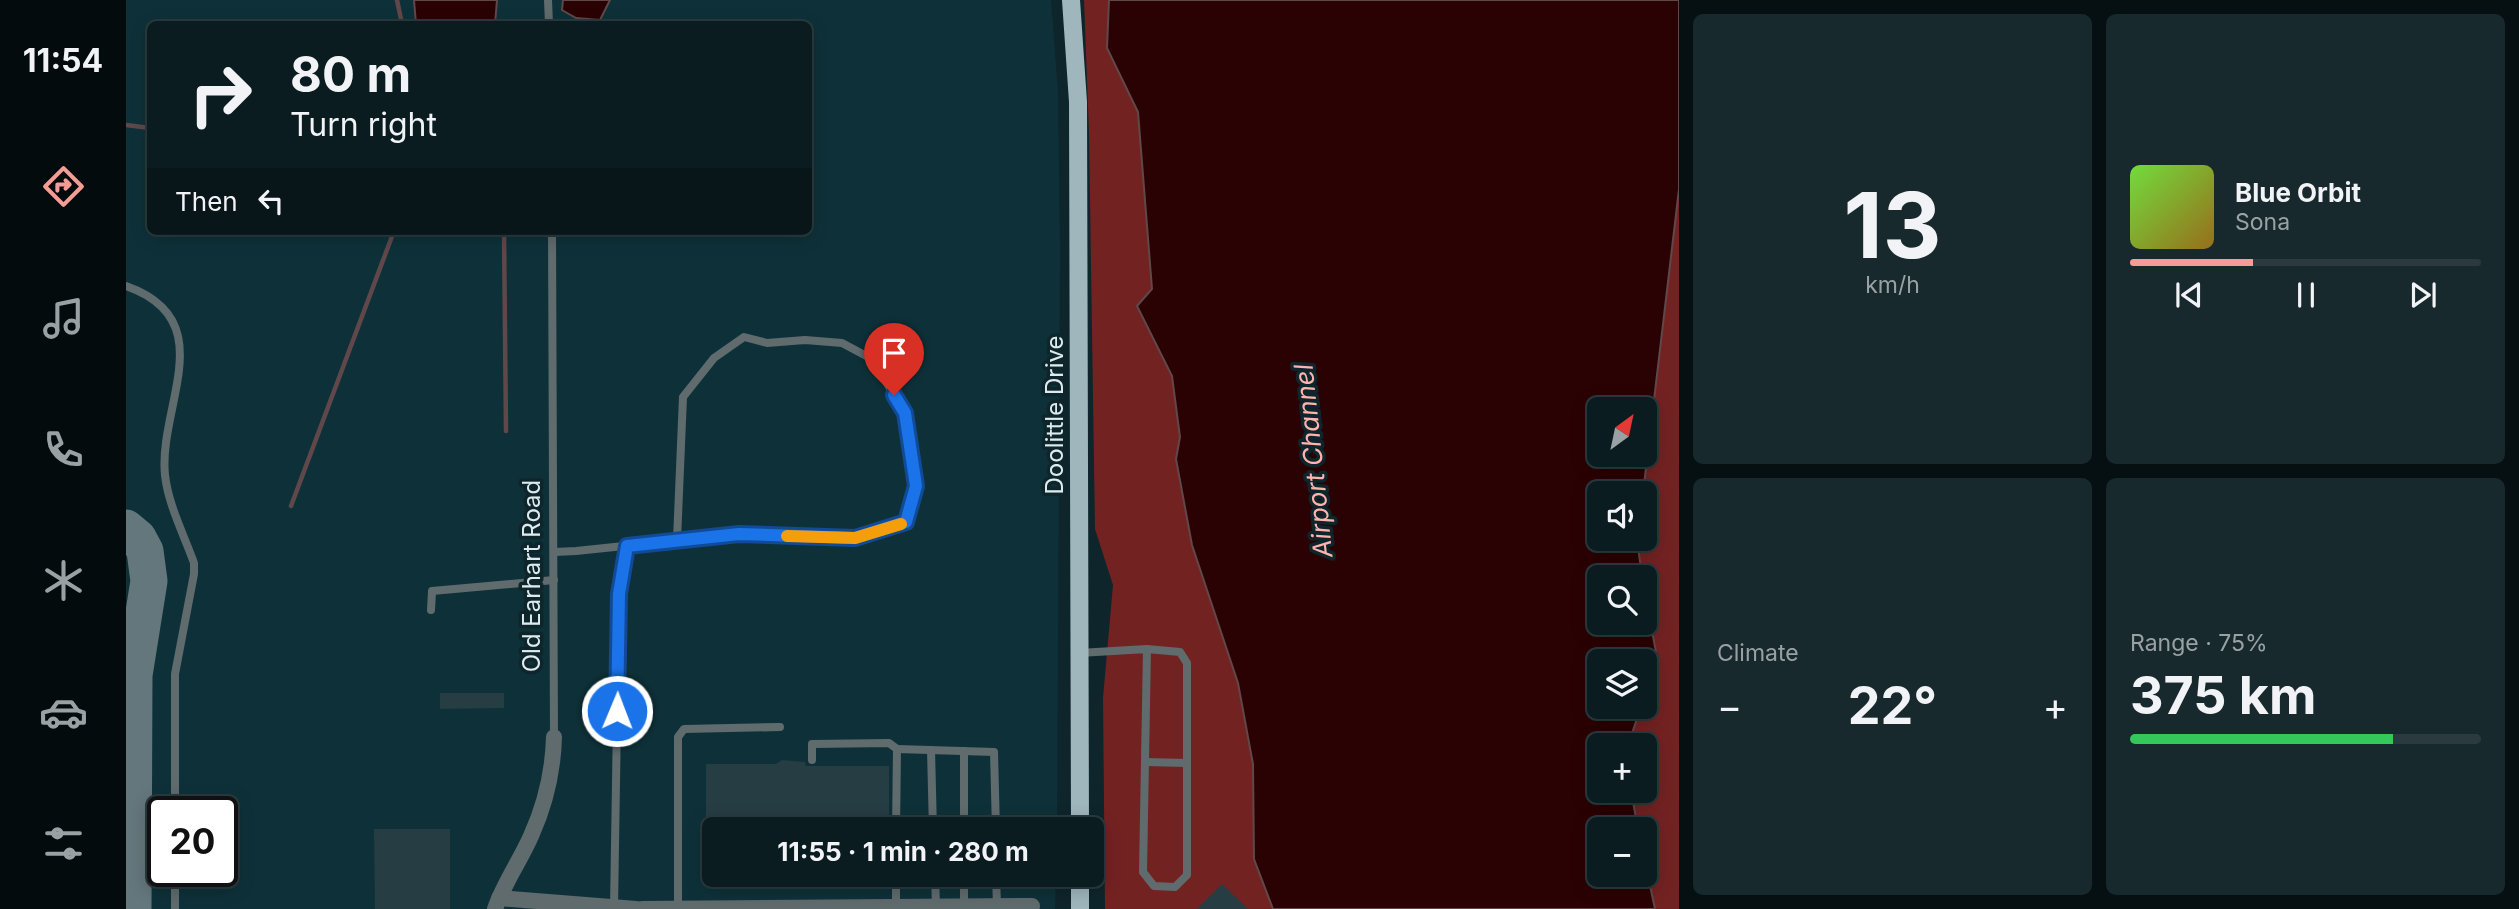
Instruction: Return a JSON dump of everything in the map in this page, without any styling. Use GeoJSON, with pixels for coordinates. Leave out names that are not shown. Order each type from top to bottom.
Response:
{"type":"FeatureCollection","features":[{"type":"Feature","properties":{"kind":"main road","name":"Doolittle Drive"},"geometry":{"type":"LineString","coordinates":[[1071,0],[1078,116],[1080,817]]}},
{"type":"Feature","properties":{"kind":"main road"},"geometry":{"type":"LineString","coordinates":[[1080,887],[1080,909]]}},
{"type":"Feature","properties":{"kind":"street","name":"Old Earhart Road"},"geometry":{"type":"LineString","coordinates":[[497,903],[531,837],[548,793],[554,767],[554,737]]}},
{"type":"Feature","properties":{"kind":"street"},"geometry":{"type":"LineString","coordinates":[[497,903],[636,909]]}},
{"type":"Feature","properties":{"kind":"street"},"geometry":{"type":"LineString","coordinates":[[642,909],[1031,906]]}},
{"type":"Feature","properties":{"kind":"lane"},"geometry":{"type":"LineString","coordinates":[[548,0],[549,21]]}},
{"type":"Feature","properties":{"kind":"lane","name":"Old Earhart Road"},"geometry":{"type":"LineString","coordinates":[[552,235],[554,737]]}},
{"type":"Feature","properties":{"kind":"lane"},"geometry":{"type":"LineString","coordinates":[[126,286],[165,307],[178,333],[181,359],[164,450],[165,476],[194,563],[194,574],[175,674],[175,796]]}},
{"type":"Feature","properties":{"kind":"lane"},"geometry":{"type":"LineString","coordinates":[[555,552],[739,534],[855,538],[906,522],[916,486],[905,413],[872,359],[842,343],[805,340],[767,343],[744,337],[713,358],[683,397],[677,540]]}},
{"type":"Feature","properties":{"kind":"lane"},"geometry":{"type":"LineString","coordinates":[[614,908],[619,594],[627,546]]}},
{"type":"Feature","properties":{"kind":"lane"},"geometry":{"type":"LineString","coordinates":[[431,610],[432,591],[555,580]]}},
{"type":"Feature","properties":{"kind":"lane"},"geometry":{"type":"LineString","coordinates":[[1079,653],[1147,649],[1180,652],[1187,663],[1186,875],[1175,887],[1154,886],[1143,872],[1147,649]]}},
{"type":"Feature","properties":{"kind":"lane"},"geometry":{"type":"LineString","coordinates":[[678,908],[678,737],[684,729],[780,727]]}},
{"type":"Feature","properties":{"kind":"lane"},"geometry":{"type":"LineString","coordinates":[[812,760],[812,744],[888,743],[897,749],[994,752],[996,817]]}},
{"type":"Feature","properties":{"kind":"lane"},"geometry":{"type":"LineString","coordinates":[[897,749],[897,817]]}},
{"type":"Feature","properties":{"kind":"lane"},"geometry":{"type":"LineString","coordinates":[[931,750],[933,817]]}},
{"type":"Feature","properties":{"kind":"lane"},"geometry":{"type":"LineString","coordinates":[[964,751],[964,817]]}},
{"type":"Feature","properties":{"kind":"lane"},"geometry":{"type":"LineString","coordinates":[[1145,762],[1187,762]]}},
{"type":"Feature","properties":{"kind":"lane"},"geometry":{"type":"LineString","coordinates":[[175,887],[175,909]]}},
{"type":"Feature","properties":{"kind":"lane"},"geometry":{"type":"LineString","coordinates":[[896,906],[897,887]]}},
{"type":"Feature","properties":{"kind":"lane"},"geometry":{"type":"LineString","coordinates":[[935,887],[936,906]]}},
{"type":"Feature","properties":{"kind":"lane"},"geometry":{"type":"LineString","coordinates":[[964,887],[964,906]]}},
{"type":"Feature","properties":{"kind":"lane"},"geometry":{"type":"LineString","coordinates":[[996,887],[997,906]]}},
{"type":"Feature","properties":{"kind":"shaded area"},"geometry":{"type":"Polygon","coordinates":[[[126,0],[1051,0],[1058,92],[1060,250],[1057,817],[702,817],[702,887],[1056,887],[1055,909],[126,909],[126,0]]]}},
{"type":"Feature","properties":{"kind":"shaded area"},"geometry":{"type":"Polygon","coordinates":[[[1084,0],[1679,0],[1679,909],[1105,909],[1103,698],[1113,585],[1095,529],[1089,133],[1084,0]]]}},
{"type":"Feature","properties":{"kind":"water"},"geometry":{"type":"Polygon","coordinates":[[[414,0],[497,0],[495,21],[416,21],[414,0]]]}},
{"type":"Feature","properties":{"kind":"water"},"geometry":{"type":"Polygon","coordinates":[[[563,0],[610,0],[600,20],[576,18],[562,10],[563,0]]]}},
{"type":"Feature","properties":{"kind":"water","name":"Airport Channel"},"geometry":{"type":"Polygon","coordinates":[[[1109,0],[1679,0],[1679,189],[1654,397],[1587,397],[1587,467],[1646,467],[1644,481],[1587,481],[1587,551],[1639,551],[1640,565],[1587,565],[1587,635],[1653,635],[1655,649],[1587,649],[1587,719],[1637,719],[1632,733],[1587,733],[1587,803],[1633,803],[1636,817],[1587,817],[1587,887],[1650,887],[1655,909],[1273,909],[1254,859],[1253,764],[1238,683],[1192,545],[1176,459],[1180,437],[1172,376],[1137,306],[1152,289],[1138,112],[1107,48],[1109,0]]]}},
{"type":"Feature","properties":{"kind":"building"},"geometry":{"type":"Polygon","coordinates":[[[440,693],[504,693],[504,708],[440,709],[440,693]]]}},
{"type":"Feature","properties":{"kind":"building"},"geometry":{"type":"Polygon","coordinates":[[[782,760],[805,762],[806,766],[889,766],[889,817],[706,817],[706,764],[776,764],[782,760]]]}},
{"type":"Feature","properties":{"kind":"building"},"geometry":{"type":"Polygon","coordinates":[[[374,829],[450,829],[450,909],[375,909],[374,829]]]}},
{"type":"Feature","properties":{"kind":"building"},"geometry":{"type":"Polygon","coordinates":[[[1222,884],[1248,909],[1197,909],[1222,884]]]}},
{"type":"Feature","properties":{"kind":"waterway"},"geometry":{"type":"LineString","coordinates":[[397,0],[401,21]]}},
{"type":"Feature","properties":{"kind":"waterway"},"geometry":{"type":"LineString","coordinates":[[126,125],[147,128]]}},
{"type":"Feature","properties":{"kind":"waterway"},"geometry":{"type":"LineString","coordinates":[[291,506],[393,235]]}},
{"type":"Feature","properties":{"kind":"waterway"},"geometry":{"type":"LineString","coordinates":[[504,235],[506,431]]}},
{"type":"Feature","properties":{"kind":"taxiway"},"geometry":{"type":"LineString","coordinates":[[126,528],[138,538],[145,551],[149,581],[134,675],[133,909]]}},
{"type":"Feature","properties":{"kind":"slow traffic"},"geometry":{"type":"LineString","coordinates":[[787,536],[855,538],[901,524]]}},
{"type":"Feature","properties":{"kind":"route"},"geometry":{"type":"LineString","coordinates":[[617,711],[619,594],[627,546],[739,534],[855,538],[906,522],[916,486],[905,413],[894,395]]}}]}
